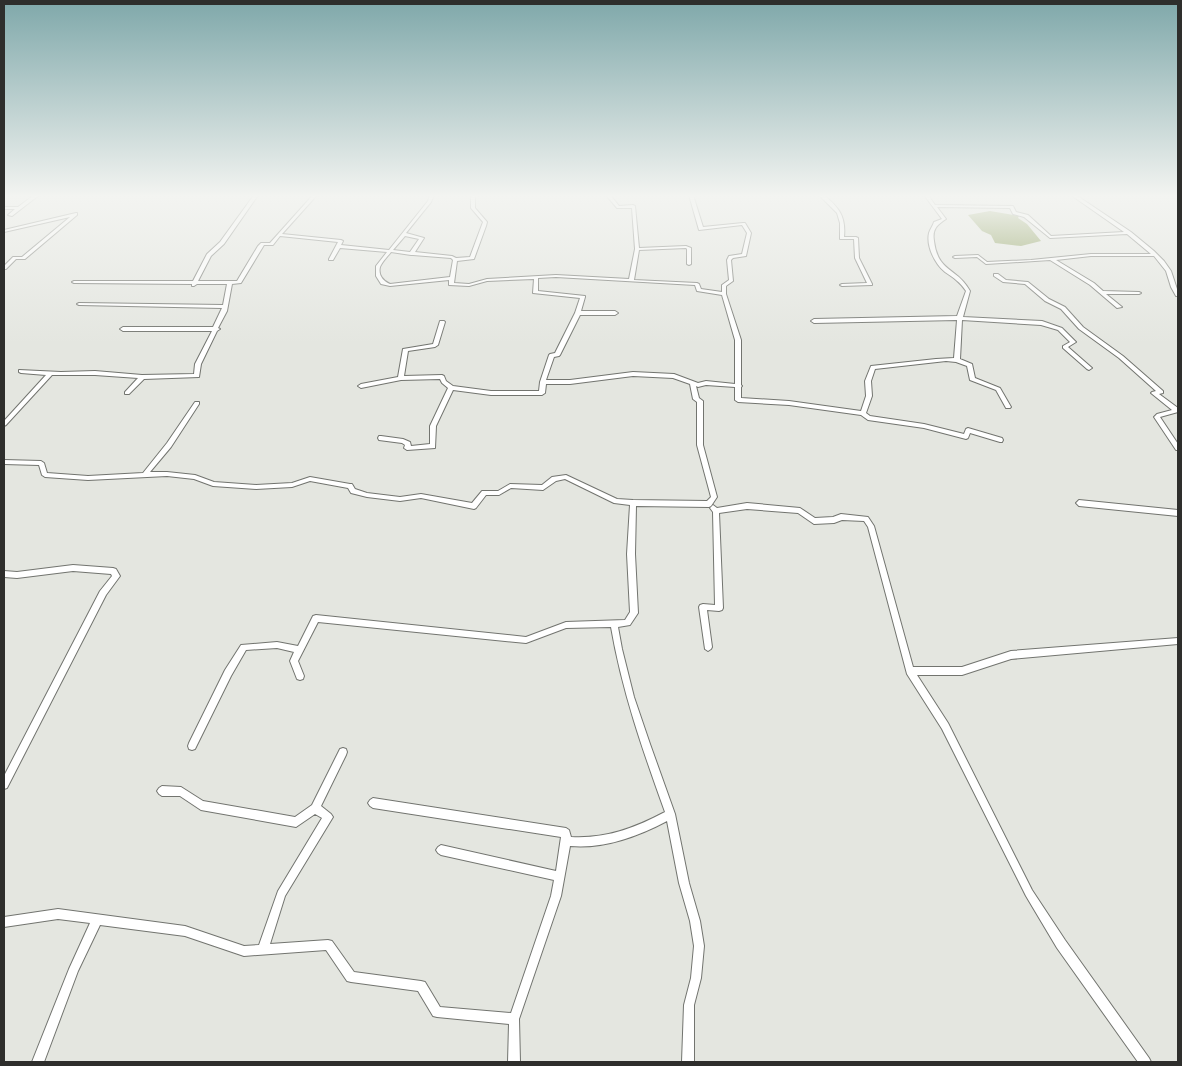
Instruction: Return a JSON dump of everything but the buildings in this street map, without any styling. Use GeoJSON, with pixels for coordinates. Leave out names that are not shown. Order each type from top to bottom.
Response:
{"type":"FeatureCollection","features":[{"type":"Feature","properties":{"kind":"street"},"geometry":{"type":"LineString","coordinates":[[4,268],[15,258],[23,258],[39,245]]}},
{"type":"Feature","properties":{"kind":"street"},"geometry":{"type":"LineString","coordinates":[[194,285],[210,255],[220,245]]}},
{"type":"Feature","properties":{"kind":"street"},"geometry":{"type":"LineString","coordinates":[[74,282],[194,285],[239,282],[262,245]]}},
{"type":"Feature","properties":{"kind":"street"},"geometry":{"type":"LineString","coordinates":[[394,245],[378,266],[378,276],[385,284],[452,278]]}},
{"type":"Feature","properties":{"kind":"street"},"geometry":{"type":"LineString","coordinates":[[411,254],[417,245]]}},
{"type":"Feature","properties":{"kind":"street"},"geometry":{"type":"LineString","coordinates":[[331,259],[338,246],[452,257],[455,260],[472,258],[475,245]]}},
{"type":"Feature","properties":{"kind":"street"},"geometry":{"type":"LineString","coordinates":[[630,281],[637,245]]}},
{"type":"Feature","properties":{"kind":"street"},"geometry":{"type":"LineString","coordinates":[[746,245],[744,255],[730,257],[728,260],[731,281],[724,286],[724,294],[738,340],[738,400],[789,403],[863,413],[868,418],[924,426],[966,437],[968,430],[1000,440]]}},
{"type":"Feature","properties":{"kind":"street"},"geometry":{"type":"LineString","coordinates":[[842,285],[870,284],[857,258],[856,245]]}},
{"type":"Feature","properties":{"kind":"street"},"geometry":{"type":"LineString","coordinates":[[932,245],[935,260],[945,271],[963,283],[968,291],[958,318],[960,332],[957,360]]}},
{"type":"Feature","properties":{"kind":"street"},"geometry":{"type":"LineString","coordinates":[[1142,245],[1172,275],[1178,276]]}},
{"type":"Feature","properties":{"kind":"street"},"geometry":{"type":"LineString","coordinates":[[637,249],[686,247],[689,248],[689,264]]}},
{"type":"Feature","properties":{"kind":"street"},"geometry":{"type":"LineString","coordinates":[[955,257],[978,256],[986,263],[1091,255],[1154,255]]}},
{"type":"Feature","properties":{"kind":"street"},"geometry":{"type":"LineString","coordinates":[[1050,259],[1102,292],[1119,307]]}},
{"type":"Feature","properties":{"kind":"street"},"geometry":{"type":"LineString","coordinates":[[455,260],[451,284],[469,285],[487,280],[536,279],[556,276],[697,284],[699,290],[724,294]]}},
{"type":"Feature","properties":{"kind":"street"},"geometry":{"type":"LineString","coordinates":[[996,275],[1004,281],[1026,283],[1047,300],[1063,308],[1080,328],[1121,357],[1161,392],[1154,393],[1177,410]]}},
{"type":"Feature","properties":{"kind":"street"},"geometry":{"type":"LineString","coordinates":[[1172,275],[1172,284],[1178,295]]}},
{"type":"Feature","properties":{"kind":"street"},"geometry":{"type":"LineString","coordinates":[[361,386],[401,378],[442,376],[444,382],[451,388],[491,393],[542,393],[543,382],[552,355],[557,355],[578,313],[583,297],[535,292],[536,279]]}},
{"type":"Feature","properties":{"kind":"street"},"geometry":{"type":"LineString","coordinates":[[21,371],[95,373],[142,377],[197,376],[198,364],[217,329],[230,283]]}},
{"type":"Feature","properties":{"kind":"street"},"geometry":{"type":"LineString","coordinates":[[1102,292],[1139,293]]}},
{"type":"Feature","properties":{"kind":"street"},"geometry":{"type":"LineString","coordinates":[[79,304],[225,306]]}},
{"type":"Feature","properties":{"kind":"street"},"geometry":{"type":"LineString","coordinates":[[578,313],[615,313]]}},
{"type":"Feature","properties":{"kind":"street"},"geometry":{"type":"LineString","coordinates":[[814,321],[958,318],[1042,323],[1060,329],[1073,342],[1065,348],[1089,368]]}},
{"type":"Feature","properties":{"kind":"street"},"geometry":{"type":"LineString","coordinates":[[401,378],[404,350],[435,345],[442,322]]}},
{"type":"Feature","properties":{"kind":"street"},"geometry":{"type":"LineString","coordinates":[[123,329],[217,329]]}},
{"type":"Feature","properties":{"kind":"street"},"geometry":{"type":"LineString","coordinates":[[863,413],[869,396],[868,381],[873,367],[887,367],[925,360],[957,360],[970,365],[972,379],[998,389],[1008,406]]}},
{"type":"Feature","properties":{"kind":"street"},"geometry":{"type":"LineString","coordinates":[[4,424],[51,373]]}},
{"type":"Feature","properties":{"kind":"street"},"geometry":{"type":"LineString","coordinates":[[543,382],[570,382],[633,374],[674,376],[698,385],[706,383],[739,386]]}},
{"type":"Feature","properties":{"kind":"street"},"geometry":{"type":"LineString","coordinates":[[127,393],[142,377]]}},
{"type":"Feature","properties":{"kind":"street"},"geometry":{"type":"LineString","coordinates":[[692,382],[696,399],[700,401],[700,445],[714,497],[709,504]]}},
{"type":"Feature","properties":{"kind":"street"},"geometry":{"type":"LineString","coordinates":[[381,438],[403,441],[408,444],[407,448],[433,446],[433,426],[451,388]]}},
{"type":"Feature","properties":{"kind":"street"},"geometry":{"type":"LineString","coordinates":[[144,476],[169,445],[197,403]]}},
{"type":"Feature","properties":{"kind":"street"},"geometry":{"type":"LineString","coordinates":[[1177,410],[1157,417],[1178,448]]}},
{"type":"Feature","properties":{"kind":"street"},"geometry":{"type":"LineString","coordinates":[[4,462],[41,463],[46,474],[88,478],[167,474],[195,478],[213,484],[256,486],[292,485],[310,479],[350,486],[353,491],[366,495],[400,499],[421,496],[474,506],[484,493],[499,493],[510,486],[543,488],[554,479],[566,477],[616,501],[709,504],[716,511],[719,608],[703,607],[708,646]]}},
{"type":"Feature","properties":{"kind":"street"},"geometry":{"type":"LineString","coordinates":[[300,676],[294,661],[316,618],[526,640],[566,625],[627,623],[634,613],[631,554],[633,503]]}},
{"type":"Feature","properties":{"kind":"street"},"geometry":{"type":"LineString","coordinates":[[1079,503],[1178,513]]}},
{"type":"Feature","properties":{"kind":"street"},"geometry":{"type":"LineString","coordinates":[[716,511],[747,506],[800,511],[814,521],[834,520],[841,516],[866,518],[871,526],[910,671],[945,726],[1029,893],[1062,944],[1145,1062]]}},
{"type":"Feature","properties":{"kind":"street"},"geometry":{"type":"LineString","coordinates":[[4,574],[17,575],[73,568],[113,571],[116,576],[103,593],[4,785]]}},
{"type":"Feature","properties":{"kind":"street"},"geometry":{"type":"LineString","coordinates":[[614,624],[620,662],[632,704],[670,814],[684,883],[695,921],[698,946],[696,978],[689,1005],[688,1062]]}},
{"type":"Feature","properties":{"kind":"street"},"geometry":{"type":"LineString","coordinates":[[910,671],[962,672],[1011,655],[1178,641]]}},
{"type":"Feature","properties":{"kind":"street"},"geometry":{"type":"LineString","coordinates":[[192,746],[228,673],[244,647],[277,645],[300,650]]}},
{"type":"Feature","properties":{"kind":"street"},"geometry":{"type":"LineString","coordinates":[[162,791],[181,792],[201,805],[296,822],[315,808],[343,752]]}},
{"type":"Feature","properties":{"kind":"street"},"geometry":{"type":"LineString","coordinates":[[373,803],[566,832],[556,896],[514,1019],[514,1062]]}},
{"type":"Feature","properties":{"kind":"street"},"geometry":{"type":"LineString","coordinates":[[263,950],[281,894],[328,818],[315,808]]}},
{"type":"Feature","properties":{"kind":"street"},"geometry":{"type":"LineString","coordinates":[[566,841],[583,844],[602,841],[645,827],[670,814]]}},
{"type":"Feature","properties":{"kind":"street"},"geometry":{"type":"LineString","coordinates":[[441,850],[560,877]]}},
{"type":"Feature","properties":{"kind":"street"},"geometry":{"type":"LineString","coordinates":[[4,922],[58,914],[185,931],[244,951],[328,945],[351,977],[421,986],[437,1012],[514,1019]]}},
{"type":"Feature","properties":{"kind":"street"},"geometry":{"type":"LineString","coordinates":[[38,1062],[74,969],[97,919]]}}]}
